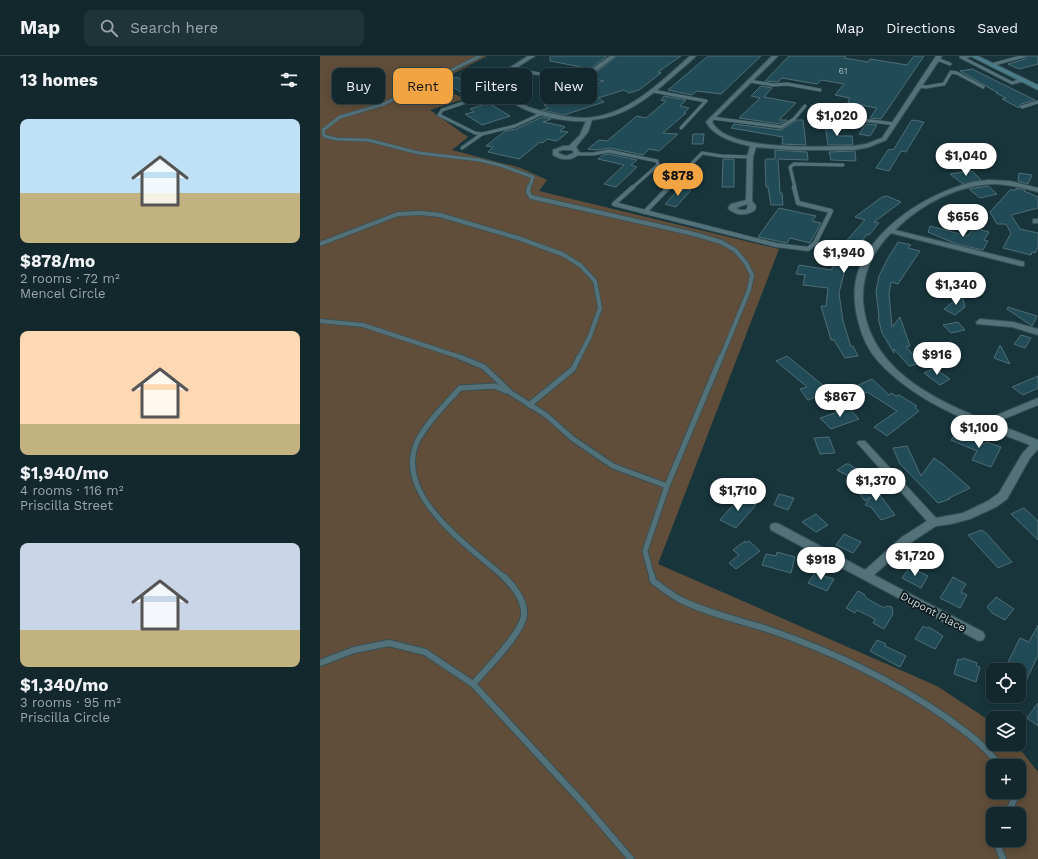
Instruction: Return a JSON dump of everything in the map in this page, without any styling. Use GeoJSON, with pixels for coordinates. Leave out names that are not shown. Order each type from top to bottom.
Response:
{"type":"FeatureCollection","features":[{"type":"Feature","properties":{"kind":"main road"},"geometry":{"type":"LineString","coordinates":[[973,56],[1038,88]]}},
{"type":"Feature","properties":{"kind":"street"},"geometry":{"type":"LineString","coordinates":[[513,68],[532,56]]}},
{"type":"Feature","properties":{"kind":"street"},"geometry":{"type":"LineString","coordinates":[[597,68],[613,56]]}},
{"type":"Feature","properties":{"kind":"street"},"geometry":{"type":"LineString","coordinates":[[521,104],[528,108],[553,116],[590,120],[608,117],[625,111],[653,91],[693,56]]}},
{"type":"Feature","properties":{"kind":"street"},"geometry":{"type":"LineString","coordinates":[[775,56],[712,118],[709,122],[710,125],[719,132],[737,140],[754,145],[854,148],[867,146],[884,139],[938,57]]}},
{"type":"Feature","properties":{"kind":"street"},"geometry":{"type":"LineString","coordinates":[[571,148],[587,131],[590,120]]}},
{"type":"Feature","properties":{"kind":"street"},"geometry":{"type":"LineString","coordinates":[[749,201],[750,157],[754,145]]}},
{"type":"Feature","properties":{"kind":"street"},"geometry":{"type":"LineString","coordinates":[[571,148],[577,151],[573,156],[564,158],[555,154],[556,150],[571,148]]}},
{"type":"Feature","properties":{"kind":"street"},"geometry":{"type":"LineString","coordinates":[[866,576],[906,540],[934,522],[966,516],[992,504],[1002,496],[1026,456],[1038,444],[953,410],[931,398],[912,386],[879,357],[869,339],[861,319],[858,294],[860,277],[864,266],[872,252],[891,231],[915,209],[936,198],[970,185],[1003,182],[1022,185],[1038,190]]}},
{"type":"Feature","properties":{"kind":"street"},"geometry":{"type":"LineString","coordinates":[[891,231],[1021,264]]}},
{"type":"Feature","properties":{"kind":"street"},"geometry":{"type":"LineString","coordinates":[[980,322],[1013,325],[1038,332]]}},
{"type":"Feature","properties":{"kind":"street"},"geometry":{"type":"LineString","coordinates":[[986,423],[1038,401]]}},
{"type":"Feature","properties":{"kind":"street"},"geometry":{"type":"LineString","coordinates":[[862,443],[934,522]]}},
{"type":"Feature","properties":{"kind":"street","name":"Dupont Place"},"geometry":{"type":"LineString","coordinates":[[775,527],[980,636]]}},
{"type":"Feature","properties":{"kind":"lane"},"geometry":{"type":"LineString","coordinates":[[480,56],[384,104],[340,117],[323,130],[324,136],[339,140],[361,139],[375,141],[420,153],[482,160],[533,177],[528,189],[528,194],[531,197],[694,234],[721,242],[735,250],[746,263],[752,275],[749,290],[667,486],[645,551],[653,581],[680,600],[713,613],[825,651],[872,672],[924,702],[980,741],[994,759]]}},
{"type":"Feature","properties":{"kind":"lane"},"geometry":{"type":"LineString","coordinates":[[969,56],[961,58],[1012,83],[1023,80]]}},
{"type":"Feature","properties":{"kind":"lane"},"geometry":{"type":"LineString","coordinates":[[991,65],[1024,56]]}},
{"type":"Feature","properties":{"kind":"lane"},"geometry":{"type":"LineString","coordinates":[[938,57],[950,64]]}},
{"type":"Feature","properties":{"kind":"lane"},"geometry":{"type":"LineString","coordinates":[[918,86],[926,88],[944,84],[951,72],[957,73],[983,87]]}},
{"type":"Feature","properties":{"kind":"lane"},"geometry":{"type":"LineString","coordinates":[[750,81],[773,85],[787,84],[820,90]]}},
{"type":"Feature","properties":{"kind":"lane"},"geometry":{"type":"LineString","coordinates":[[653,91],[706,101],[680,128]]}},
{"type":"Feature","properties":{"kind":"lane"},"geometry":{"type":"LineString","coordinates":[[1022,107],[1038,102]]}},
{"type":"Feature","properties":{"kind":"lane"},"geometry":{"type":"LineString","coordinates":[[461,104],[442,110],[439,115],[475,133],[482,134]]}},
{"type":"Feature","properties":{"kind":"lane"},"geometry":{"type":"LineString","coordinates":[[712,118],[781,127],[794,120],[805,106]]}},
{"type":"Feature","properties":{"kind":"lane"},"geometry":{"type":"LineString","coordinates":[[462,148],[482,134],[515,126],[542,113]]}},
{"type":"Feature","properties":{"kind":"lane"},"geometry":{"type":"LineString","coordinates":[[820,116],[852,120],[872,120],[894,124]]}},
{"type":"Feature","properties":{"kind":"lane"},"geometry":{"type":"LineString","coordinates":[[576,154],[593,154],[609,151],[657,161],[658,165],[614,204],[776,245],[808,249],[815,243],[832,211],[798,203],[790,167],[794,164],[843,165]]}},
{"type":"Feature","properties":{"kind":"lane"},"geometry":{"type":"LineString","coordinates":[[645,212],[702,153],[721,156],[750,157]]}},
{"type":"Feature","properties":{"kind":"lane"},"geometry":{"type":"LineString","coordinates":[[320,244],[398,214],[421,212],[440,215],[518,238],[562,254],[580,265],[595,281],[600,308],[590,336],[573,369],[529,405]]}},
{"type":"Feature","properties":{"kind":"lane"},"geometry":{"type":"LineString","coordinates":[[320,321],[363,325],[461,357],[484,367],[511,393]]}},
{"type":"Feature","properties":{"kind":"lane"},"geometry":{"type":"LineString","coordinates":[[473,684],[511,641],[524,616],[521,600],[512,584],[442,524],[418,490],[412,463],[418,441],[436,415],[460,388],[495,386],[511,393],[546,415],[573,439],[613,466],[667,486]]}},
{"type":"Feature","properties":{"kind":"lane"},"geometry":{"type":"LineString","coordinates":[[320,663],[354,650],[389,643],[425,652],[473,684],[563,781],[631,859]]}},
{"type":"Feature","properties":{"kind":"lane"},"geometry":{"type":"LineString","coordinates":[[999,847],[1002,859]]}},
{"type":"Feature","properties":{"kind":"shaded area"},"geometry":{"type":"Polygon","coordinates":[[[320,56],[487,56],[464,68],[461,68],[461,70],[453,74],[453,68],[393,68],[393,104],[449,104],[430,110],[468,137],[452,150],[521,168],[547,180],[539,191],[779,249],[658,564],[937,686],[986,718],[986,751],[1022,751],[1038,772],[1038,859],[320,859],[320,56]]]}},
{"type":"Feature","properties":{"kind":"shaded area"},"geometry":{"type":"Polygon","coordinates":[[[453,93],[461,97],[461,100],[453,103],[453,93]]]}},
{"type":"Feature","properties":{"kind":"building"},"geometry":{"type":"Polygon","coordinates":[[[550,56],[607,56],[591,68],[579,68],[581,67],[550,61],[550,56]]]}},
{"type":"Feature","properties":{"kind":"building"},"geometry":{"type":"Polygon","coordinates":[[[617,56],[681,56],[658,72],[661,73],[639,90],[629,93],[624,90],[598,98],[604,102],[564,115],[542,110],[548,108],[544,105],[547,104],[597,104],[597,83],[604,81],[597,80],[597,72],[617,56]]]}},
{"type":"Feature","properties":{"kind":"building"},"geometry":{"type":"Polygon","coordinates":[[[708,56],[761,56],[721,94],[697,91],[692,95],[668,90],[708,56]]]}},
{"type":"Feature","properties":{"kind":"building"},"geometry":{"type":"Polygon","coordinates":[[[789,56],[846,56],[844,58],[868,62],[870,59],[907,65],[914,56],[924,56],[881,119],[870,118],[877,108],[850,103],[848,102],[850,98],[835,95],[844,84],[821,80],[817,84],[782,78],[778,82],[765,81],[789,56]]]}},
{"type":"Feature","properties":{"kind":"building"},"geometry":{"type":"Polygon","coordinates":[[[1027,56],[1038,56],[1038,64],[1019,69],[1008,64],[1025,59],[1027,56]]]}},
{"type":"Feature","properties":{"kind":"building"},"geometry":{"type":"Polygon","coordinates":[[[972,69],[1035,100],[1021,104],[1019,108],[1002,99],[1006,98],[960,71],[972,69]]]}},
{"type":"Feature","properties":{"kind":"building"},"geometry":{"type":"Polygon","coordinates":[[[457,77],[461,79],[461,92],[453,87],[453,78],[457,77]]]}},
{"type":"Feature","properties":{"kind":"building"},"geometry":{"type":"Polygon","coordinates":[[[761,86],[772,88],[764,97],[796,103],[779,120],[787,120],[780,124],[739,118],[760,98],[751,96],[761,86]]]}},
{"type":"Feature","properties":{"kind":"building"},"geometry":{"type":"Polygon","coordinates":[[[664,96],[686,100],[680,106],[689,108],[684,113],[686,113],[663,133],[678,134],[659,151],[649,149],[643,155],[610,148],[596,150],[588,149],[599,140],[607,141],[637,116],[646,118],[666,101],[661,100],[664,96]]]}},
{"type":"Feature","properties":{"kind":"building"},"geometry":{"type":"Polygon","coordinates":[[[480,104],[490,104],[510,116],[482,125],[465,114],[474,112],[470,109],[482,105],[480,104]]]}},
{"type":"Feature","properties":{"kind":"building"},"geometry":{"type":"Polygon","coordinates":[[[542,117],[551,119],[543,122],[563,126],[565,127],[560,131],[568,132],[557,141],[547,139],[543,143],[540,142],[519,159],[488,152],[493,147],[486,146],[505,131],[516,129],[542,117]]]}},
{"type":"Feature","properties":{"kind":"building"},"geometry":{"type":"Polygon","coordinates":[[[797,120],[803,120],[806,145],[782,144],[783,137],[731,128],[734,124],[781,130],[797,120]]]}},
{"type":"Feature","properties":{"kind":"building"},"geometry":{"type":"Polygon","coordinates":[[[914,120],[924,122],[906,152],[901,151],[889,171],[876,168],[888,150],[894,149],[911,121],[914,120]]]}},
{"type":"Feature","properties":{"kind":"building"},"geometry":{"type":"Polygon","coordinates":[[[866,124],[877,125],[870,136],[859,134],[866,124]]]}},
{"type":"Feature","properties":{"kind":"building"},"geometry":{"type":"Polygon","coordinates":[[[825,125],[836,125],[838,136],[852,136],[853,145],[828,145],[825,125]]]}},
{"type":"Feature","properties":{"kind":"building"},"geometry":{"type":"Polygon","coordinates":[[[693,134],[704,134],[703,144],[692,144],[693,134]]]}},
{"type":"Feature","properties":{"kind":"building"},"geometry":{"type":"Polygon","coordinates":[[[775,150],[807,152],[808,160],[778,159],[780,193],[782,193],[783,205],[771,205],[768,187],[766,187],[765,160],[775,159],[775,150]]]}},
{"type":"Feature","properties":{"kind":"building"},"geometry":{"type":"Polygon","coordinates":[[[855,151],[856,161],[831,160],[829,152],[855,151]]]}},
{"type":"Feature","properties":{"kind":"building"},"geometry":{"type":"Polygon","coordinates":[[[609,154],[637,160],[631,165],[637,167],[616,187],[604,184],[624,165],[598,159],[603,155],[609,154]]]}},
{"type":"Feature","properties":{"kind":"building"},"geometry":{"type":"Polygon","coordinates":[[[723,159],[734,159],[734,187],[722,187],[723,159]]]}},
{"type":"Feature","properties":{"kind":"building"},"geometry":{"type":"Polygon","coordinates":[[[972,171],[981,180],[963,184],[950,174],[972,171]]]}},
{"type":"Feature","properties":{"kind":"building"},"geometry":{"type":"Polygon","coordinates":[[[1019,173],[1032,175],[1028,184],[1018,181],[1019,173]]]}},
{"type":"Feature","properties":{"kind":"building"},"geometry":{"type":"Polygon","coordinates":[[[988,186],[997,194],[980,198],[969,189],[988,186]]]}},
{"type":"Feature","properties":{"kind":"building"},"geometry":{"type":"Polygon","coordinates":[[[681,187],[691,190],[676,207],[665,204],[681,187]]]}},
{"type":"Feature","properties":{"kind":"building"},"geometry":{"type":"Polygon","coordinates":[[[1016,188],[1025,190],[1024,191],[1038,197],[1038,208],[1011,215],[1020,229],[1038,233],[1038,247],[1035,253],[1032,252],[1031,255],[1003,248],[1011,233],[1006,224],[997,224],[990,212],[1010,190],[1016,190],[1016,188]]]}},
{"type":"Feature","properties":{"kind":"building"},"geometry":{"type":"Polygon","coordinates":[[[887,196],[901,202],[874,222],[879,223],[869,235],[867,234],[847,262],[839,293],[843,321],[851,347],[853,346],[858,356],[845,358],[834,340],[831,340],[821,306],[826,306],[828,288],[803,285],[805,275],[796,274],[799,265],[831,270],[844,249],[840,248],[865,220],[855,217],[882,197],[887,196]]]}},
{"type":"Feature","properties":{"kind":"building"},"geometry":{"type":"Polygon","coordinates":[[[779,208],[816,216],[812,221],[821,223],[810,243],[790,238],[787,243],[758,237],[779,208]]]}},
{"type":"Feature","properties":{"kind":"building"},"geometry":{"type":"Polygon","coordinates":[[[930,226],[968,236],[973,228],[989,232],[984,240],[988,241],[983,250],[956,244],[928,232],[930,226]]]}},
{"type":"Feature","properties":{"kind":"building"},"geometry":{"type":"Polygon","coordinates":[[[898,242],[911,245],[908,248],[920,251],[898,284],[891,282],[889,294],[892,327],[900,317],[910,346],[906,347],[921,363],[909,366],[894,349],[894,353],[882,333],[878,318],[876,291],[879,276],[898,242]]]}},
{"type":"Feature","properties":{"kind":"building"},"geometry":{"type":"Polygon","coordinates":[[[962,295],[965,307],[955,315],[944,309],[962,295]]]}},
{"type":"Feature","properties":{"kind":"building"},"geometry":{"type":"Polygon","coordinates":[[[1008,307],[1037,316],[1032,326],[1007,309],[1008,307]]]}},
{"type":"Feature","properties":{"kind":"building"},"geometry":{"type":"Polygon","coordinates":[[[958,322],[965,330],[951,333],[943,325],[958,322]]]}},
{"type":"Feature","properties":{"kind":"building"},"geometry":{"type":"Polygon","coordinates":[[[1021,335],[1031,338],[1025,348],[1014,344],[1021,335]]]}},
{"type":"Feature","properties":{"kind":"building"},"geometry":{"type":"Polygon","coordinates":[[[1000,345],[1010,364],[994,358],[1000,345]]]}},
{"type":"Feature","properties":{"kind":"building"},"geometry":{"type":"Polygon","coordinates":[[[787,356],[830,391],[808,400],[800,389],[807,387],[776,361],[787,356]]]}},
{"type":"Feature","properties":{"kind":"building"},"geometry":{"type":"Polygon","coordinates":[[[934,368],[950,379],[940,385],[924,373],[934,368]]]}},
{"type":"Feature","properties":{"kind":"building"},"geometry":{"type":"Polygon","coordinates":[[[1038,376],[1038,388],[1023,395],[1012,387],[1038,376]]]}},
{"type":"Feature","properties":{"kind":"building"},"geometry":{"type":"Polygon","coordinates":[[[872,379],[889,395],[891,393],[896,396],[899,395],[917,406],[915,408],[919,411],[887,436],[874,427],[897,411],[867,392],[846,401],[838,394],[872,379]]]}},
{"type":"Feature","properties":{"kind":"building"},"geometry":{"type":"Polygon","coordinates":[[[849,408],[859,419],[831,429],[820,418],[849,408]]]}},
{"type":"Feature","properties":{"kind":"building"},"geometry":{"type":"Polygon","coordinates":[[[957,432],[985,444],[986,442],[1001,447],[991,467],[972,460],[977,451],[951,440],[957,432]]]}},
{"type":"Feature","properties":{"kind":"building"},"geometry":{"type":"Polygon","coordinates":[[[829,437],[835,453],[820,454],[814,438],[829,437]]]}},
{"type":"Feature","properties":{"kind":"building"},"geometry":{"type":"Polygon","coordinates":[[[907,446],[921,476],[934,458],[970,488],[949,498],[950,499],[938,503],[900,464],[893,448],[907,446]]]}},
{"type":"Feature","properties":{"kind":"building"},"geometry":{"type":"Polygon","coordinates":[[[846,464],[849,464],[861,472],[850,480],[847,475],[837,470],[846,464]]]}},
{"type":"Feature","properties":{"kind":"building"},"geometry":{"type":"Polygon","coordinates":[[[873,485],[895,515],[881,520],[871,507],[865,505],[871,497],[865,501],[857,490],[873,485]]]}},
{"type":"Feature","properties":{"kind":"building"},"geometry":{"type":"Polygon","coordinates":[[[779,494],[794,498],[788,510],[774,505],[779,494]]]}},
{"type":"Feature","properties":{"kind":"building"},"geometry":{"type":"Polygon","coordinates":[[[740,497],[756,505],[736,528],[720,520],[740,497]]]}},
{"type":"Feature","properties":{"kind":"building"},"geometry":{"type":"Polygon","coordinates":[[[1024,508],[1038,521],[1038,540],[1011,514],[1024,508]]]}},
{"type":"Feature","properties":{"kind":"building"},"geometry":{"type":"Polygon","coordinates":[[[816,514],[828,525],[816,532],[802,522],[816,514]]]}},
{"type":"Feature","properties":{"kind":"building"},"geometry":{"type":"Polygon","coordinates":[[[982,530],[1012,562],[998,568],[968,535],[982,530]]]}},
{"type":"Feature","properties":{"kind":"building"},"geometry":{"type":"Polygon","coordinates":[[[844,534],[861,542],[853,553],[836,545],[844,534]]]}},
{"type":"Feature","properties":{"kind":"building"},"geometry":{"type":"Polygon","coordinates":[[[745,541],[746,543],[749,541],[760,551],[736,569],[729,563],[739,555],[733,550],[745,541]]]}},
{"type":"Feature","properties":{"kind":"building"},"geometry":{"type":"Polygon","coordinates":[[[777,552],[795,557],[791,573],[762,565],[766,554],[776,556],[777,552]]]}},
{"type":"Feature","properties":{"kind":"building"},"geometry":{"type":"Polygon","coordinates":[[[910,567],[928,576],[921,588],[902,578],[910,567]]]}},
{"type":"Feature","properties":{"kind":"building"},"geometry":{"type":"Polygon","coordinates":[[[817,570],[823,573],[824,576],[834,579],[827,591],[808,583],[817,570]]]}},
{"type":"Feature","properties":{"kind":"building"},"geometry":{"type":"Polygon","coordinates":[[[953,577],[966,584],[961,592],[967,595],[960,608],[940,598],[953,577]]]}},
{"type":"Feature","properties":{"kind":"building"},"geometry":{"type":"Polygon","coordinates":[[[858,591],[864,594],[866,598],[884,608],[886,606],[892,607],[893,614],[884,629],[873,623],[875,619],[857,610],[855,613],[846,608],[858,591]]]}},
{"type":"Feature","properties":{"kind":"building"},"geometry":{"type":"Polygon","coordinates":[[[996,597],[1014,609],[1005,620],[992,613],[987,607],[996,597]]]}},
{"type":"Feature","properties":{"kind":"building"},"geometry":{"type":"Polygon","coordinates":[[[1038,625],[1038,655],[1026,681],[1026,663],[1008,663],[1020,638],[1029,642],[1038,625]]]}},
{"type":"Feature","properties":{"kind":"building"},"geometry":{"type":"Polygon","coordinates":[[[923,626],[927,628],[929,627],[943,636],[935,649],[915,639],[923,626]]]}},
{"type":"Feature","properties":{"kind":"building"},"geometry":{"type":"Polygon","coordinates":[[[877,640],[886,644],[885,646],[906,656],[900,667],[870,651],[877,640]]]}},
{"type":"Feature","properties":{"kind":"building"},"geometry":{"type":"Polygon","coordinates":[[[963,658],[977,663],[976,666],[980,667],[976,682],[954,674],[958,659],[962,660],[963,658]]]}},
{"type":"Feature","properties":{"kind":"building"},"geometry":{"type":"Polygon","coordinates":[[[1038,703],[1038,726],[1027,718],[1038,703]]]}}]}
